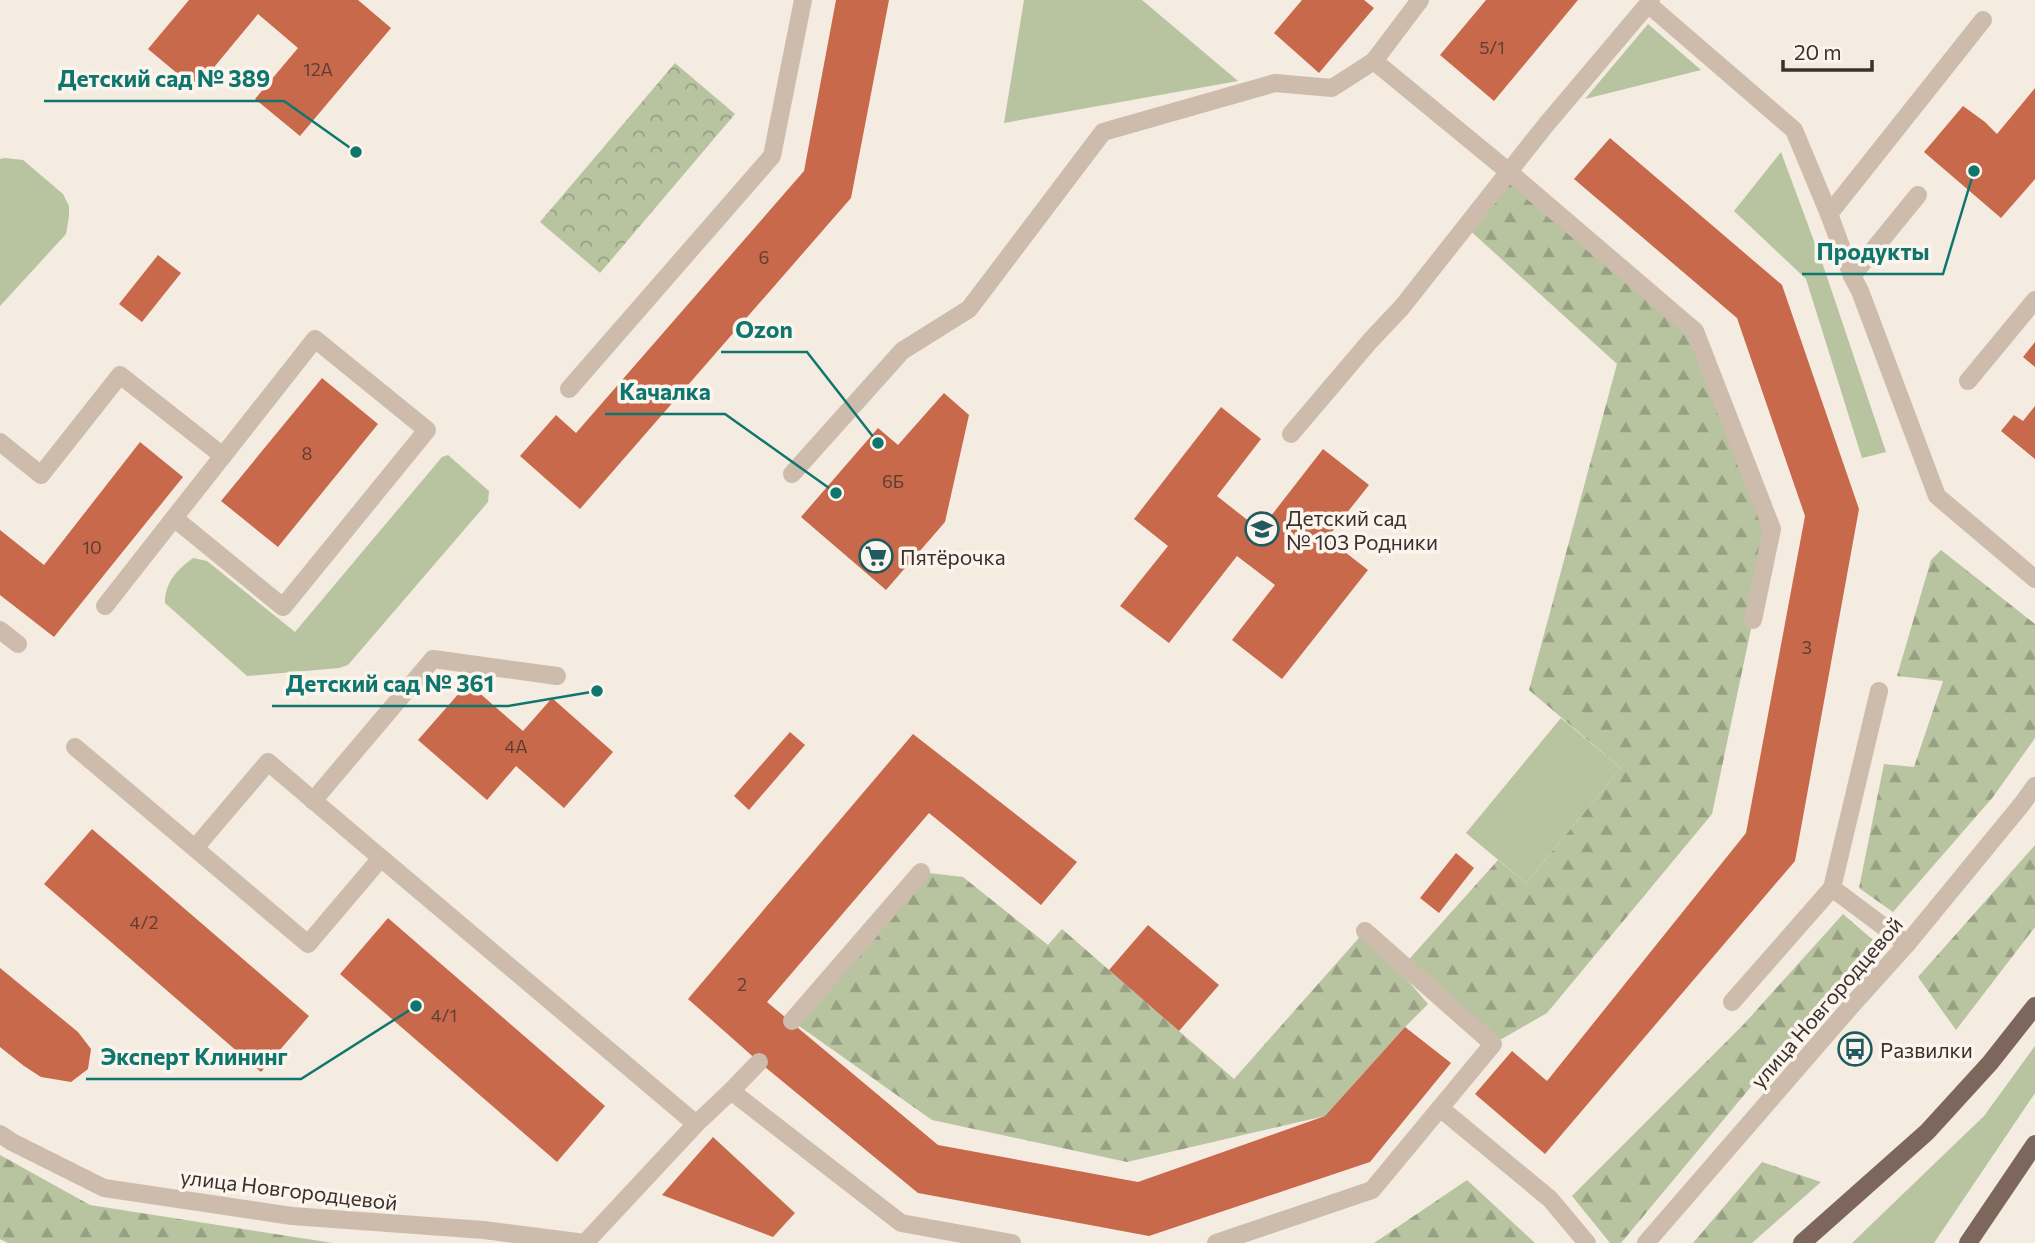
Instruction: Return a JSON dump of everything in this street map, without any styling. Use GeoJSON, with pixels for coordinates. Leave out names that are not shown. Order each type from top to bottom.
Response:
{"type":"FeatureCollection","features":[{"type":"Feature","properties":{"kind":"main road"},"geometry":{"type":"LineString","coordinates":[[1802,1243],[1927,1132],[1990,1063],[2035,1006]]}},
{"type":"Feature","properties":{"kind":"main road"},"geometry":{"type":"LineString","coordinates":[[1968,1243],[2035,1144]]}},
{"type":"Feature","properties":{"kind":"street"},"geometry":{"type":"LineString","coordinates":[[569,389],[772,156],[803,0]]}},
{"type":"Feature","properties":{"kind":"street"},"geometry":{"type":"LineString","coordinates":[[792,474],[902,351],[969,309],[1103,132],[1275,83],[1332,88],[1374,61],[1420,0]]}},
{"type":"Feature","properties":{"kind":"street"},"geometry":{"type":"LineString","coordinates":[[1291,434],[1402,307],[1649,2],[1794,130],[1860,291],[1937,496],[2035,579]]}},
{"type":"Feature","properties":{"kind":"street"},"geometry":{"type":"LineString","coordinates":[[1829,214],[1983,20]]}},
{"type":"Feature","properties":{"kind":"street"},"geometry":{"type":"LineString","coordinates":[[1374,61],[1695,331],[1772,529],[1753,620]]}},
{"type":"Feature","properties":{"kind":"street"},"geometry":{"type":"LineString","coordinates":[[1852,276],[1918,195]]}},
{"type":"Feature","properties":{"kind":"street"},"geometry":{"type":"LineString","coordinates":[[1968,381],[2035,300]]}},
{"type":"Feature","properties":{"kind":"street"},"geometry":{"type":"LineString","coordinates":[[105,606],[174,518],[315,339],[427,430],[283,607],[174,518]]}},
{"type":"Feature","properties":{"kind":"street"},"geometry":{"type":"LineString","coordinates":[[0,442],[41,475],[120,375],[223,456]]}},
{"type":"Feature","properties":{"kind":"street"},"geometry":{"type":"LineString","coordinates":[[0,630],[18,644]]}},
{"type":"Feature","properties":{"kind":"street"},"geometry":{"type":"LineString","coordinates":[[313,801],[433,659],[558,676]]}},
{"type":"Feature","properties":{"kind":"street"},"geometry":{"type":"LineString","coordinates":[[1732,1002],[1832,888],[1879,691]]}},
{"type":"Feature","properties":{"kind":"street"},"geometry":{"type":"LineString","coordinates":[[75,747],[308,944],[381,858]]}},
{"type":"Feature","properties":{"kind":"street"},"geometry":{"type":"LineString","coordinates":[[195,848],[268,762],[696,1124]]}},
{"type":"Feature","properties":{"kind":"street","name":"улица Новгородцевой"},"geometry":{"type":"LineString","coordinates":[[1646,1243],[1907,944],[2035,786]]}},
{"type":"Feature","properties":{"kind":"street"},"geometry":{"type":"LineString","coordinates":[[792,1021],[921,872]]}},
{"type":"Feature","properties":{"kind":"street"},"geometry":{"type":"LineString","coordinates":[[1832,888],[1907,944]]}},
{"type":"Feature","properties":{"kind":"street"},"geometry":{"type":"LineString","coordinates":[[1216,1243],[1372,1191],[1493,1044],[1365,931]]}},
{"type":"Feature","properties":{"kind":"street"},"geometry":{"type":"LineString","coordinates":[[585,1243],[696,1124],[759,1062]]}},
{"type":"Feature","properties":{"kind":"street"},"geometry":{"type":"LineString","coordinates":[[731,1091],[901,1223],[1012,1243]]}},
{"type":"Feature","properties":{"kind":"street"},"geometry":{"type":"LineString","coordinates":[[1440,1108],[1550,1199],[1587,1243]]}},
{"type":"Feature","properties":{"kind":"street","name":"улица Новгородцевой"},"geometry":{"type":"LineString","coordinates":[[0,1134],[104,1188],[292,1216],[484,1230],[585,1243]]}},
{"type":"Feature","properties":{"kind":"green space"},"geometry":{"type":"Polygon","coordinates":[[[1024,0],[1142,0],[1238,81],[1004,123],[1024,0]]]}},
{"type":"Feature","properties":{"kind":"green space"},"geometry":{"type":"Polygon","coordinates":[[[1648,24],[1701,70],[1585,99],[1648,24]]]}},
{"type":"Feature","properties":{"kind":"green space"},"geometry":{"type":"Polygon","coordinates":[[[675,63],[735,114],[600,273],[540,222],[675,63]]]}},
{"type":"Feature","properties":{"kind":"green space"},"geometry":{"type":"Polygon","coordinates":[[[1781,152],[1824,268],[1886,452],[1862,458],[1806,279],[1734,211],[1781,152]]]}},
{"type":"Feature","properties":{"kind":"green space"},"geometry":{"type":"Polygon","coordinates":[[[0,159],[23,160],[63,194],[69,206],[69,216],[66,234],[0,306],[0,159]]]}},
{"type":"Feature","properties":{"kind":"green space"},"geometry":{"type":"Polygon","coordinates":[[[1509,172],[1695,331],[1772,529],[1712,814],[1547,1013],[1493,1044],[1404,965],[1498,860],[1526,883],[1621,768],[1529,690],[1617,364],[1465,226],[1509,172]]]}},
{"type":"Feature","properties":{"kind":"green space"},"geometry":{"type":"Polygon","coordinates":[[[448,455],[489,491],[488,502],[348,665],[247,676],[165,603],[167,589],[182,567],[193,558],[207,561],[295,632],[442,457],[448,455]]]}},
{"type":"Feature","properties":{"kind":"green space"},"geometry":{"type":"Polygon","coordinates":[[[1941,550],[2035,624],[2035,738],[1993,797],[1893,912],[1859,888],[1884,764],[1914,767],[1943,681],[1897,676],[1931,560],[1941,550]]]}},
{"type":"Feature","properties":{"kind":"green space"},"geometry":{"type":"Polygon","coordinates":[[[1561,718],[1621,768],[1526,883],[1466,833],[1561,718]]]}},
{"type":"Feature","properties":{"kind":"green space"},"geometry":{"type":"Polygon","coordinates":[[[2035,845],[2035,927],[1956,1030],[1918,977],[2035,845]]]}},
{"type":"Feature","properties":{"kind":"green space"},"geometry":{"type":"Polygon","coordinates":[[[921,872],[963,877],[1048,945],[1062,929],[1234,1079],[1365,931],[1428,1004],[1325,1116],[1127,1162],[932,1120],[792,1021],[921,872]]]}},
{"type":"Feature","properties":{"kind":"green space"},"geometry":{"type":"Polygon","coordinates":[[[1843,914],[1873,940],[1621,1243],[1610,1243],[1572,1196],[1744,1024],[1843,914]]]}},
{"type":"Feature","properties":{"kind":"green space"},"geometry":{"type":"Polygon","coordinates":[[[2035,1046],[2035,1093],[1934,1243],[1852,1243],[1984,1116],[2035,1046]]]}},
{"type":"Feature","properties":{"kind":"green space"},"geometry":{"type":"Polygon","coordinates":[[[0,1155],[90,1205],[333,1243],[8,1243],[0,1239],[0,1155]]]}},
{"type":"Feature","properties":{"kind":"green space"},"geometry":{"type":"Polygon","coordinates":[[[1762,1162],[1821,1182],[1752,1243],[1693,1243],[1762,1162]]]}},
{"type":"Feature","properties":{"kind":"green space"},"geometry":{"type":"Polygon","coordinates":[[[1467,1180],[1535,1243],[1374,1243],[1467,1180]]]}},
{"type":"Feature","properties":{"kind":"building"},"geometry":{"type":"Polygon","coordinates":[[[189,0],[358,0],[391,28],[300,136],[255,99],[298,48],[258,14],[196,89],[148,49],[189,0]]]}},
{"type":"Feature","properties":{"kind":"building"},"geometry":{"type":"Polygon","coordinates":[[[836,0],[889,0],[851,198],[580,509],[520,456],[556,415],[576,433],[804,171],[836,0]]]}},
{"type":"Feature","properties":{"kind":"building"},"geometry":{"type":"Polygon","coordinates":[[[1302,0],[1364,0],[1374,8],[1319,73],[1274,33],[1302,0]]]}},
{"type":"Feature","properties":{"kind":"building"},"geometry":{"type":"Polygon","coordinates":[[[1486,0],[1578,0],[1494,101],[1440,55],[1486,0]]]}},
{"type":"Feature","properties":{"kind":"building"},"geometry":{"type":"Polygon","coordinates":[[[2035,88],[2035,179],[2001,218],[1924,152],[1963,106],[1997,134],[2035,88]]]}},
{"type":"Feature","properties":{"kind":"building"},"geometry":{"type":"Polygon","coordinates":[[[1610,138],[1782,285],[1859,509],[1795,861],[1545,1154],[1475,1094],[1512,1051],[1547,1081],[1746,833],[1805,516],[1737,318],[1574,179],[1610,138]]]}},
{"type":"Feature","properties":{"kind":"building"},"geometry":{"type":"Polygon","coordinates":[[[158,255],[181,273],[142,322],[119,304],[158,255]]]}},
{"type":"Feature","properties":{"kind":"building"},"geometry":{"type":"Polygon","coordinates":[[[2035,342],[2035,367],[2023,357],[2035,342]]]}},
{"type":"Feature","properties":{"kind":"building"},"geometry":{"type":"Polygon","coordinates":[[[322,378],[378,424],[278,547],[221,501],[322,378]]]}},
{"type":"Feature","properties":{"kind":"building"},"geometry":{"type":"Polygon","coordinates":[[[944,393],[969,415],[945,522],[886,590],[801,517],[878,428],[898,445],[944,393]]]}},
{"type":"Feature","properties":{"kind":"building"},"geometry":{"type":"Polygon","coordinates":[[[2035,406],[2035,459],[2001,431],[2014,415],[2023,421],[2035,406]]]}},
{"type":"Feature","properties":{"kind":"building"},"geometry":{"type":"Polygon","coordinates":[[[1221,407],[1261,439],[1217,496],[1260,530],[1323,449],[1369,485],[1327,538],[1368,570],[1282,679],[1232,640],[1275,585],[1237,556],[1169,643],[1120,606],[1168,546],[1134,519],[1221,407]]]}},
{"type":"Feature","properties":{"kind":"building"},"geometry":{"type":"Polygon","coordinates":[[[140,442],[183,477],[54,637],[0,595],[0,530],[44,565],[140,442]]]}},
{"type":"Feature","properties":{"kind":"building"},"geometry":{"type":"Polygon","coordinates":[[[468,683],[523,731],[552,698],[613,752],[564,808],[516,766],[487,800],[418,740],[468,683]]]}},
{"type":"Feature","properties":{"kind":"building"},"geometry":{"type":"Polygon","coordinates":[[[790,732],[805,745],[749,810],[734,796],[790,732]]]}},
{"type":"Feature","properties":{"kind":"building"},"geometry":{"type":"Polygon","coordinates":[[[913,734],[1077,862],[1041,905],[929,813],[767,1002],[938,1145],[1138,1182],[1325,1116],[1405,1027],[1451,1063],[1370,1162],[1149,1236],[918,1193],[759,1062],[688,999],[913,734]]]}},
{"type":"Feature","properties":{"kind":"building"},"geometry":{"type":"Polygon","coordinates":[[[92,829],[309,1016],[261,1072],[44,884],[92,829]]]}},
{"type":"Feature","properties":{"kind":"building"},"geometry":{"type":"Polygon","coordinates":[[[1456,853],[1474,868],[1439,913],[1420,898],[1456,853]]]}},
{"type":"Feature","properties":{"kind":"building"},"geometry":{"type":"Polygon","coordinates":[[[388,918],[605,1106],[557,1162],[340,974],[388,918]]]}},
{"type":"Feature","properties":{"kind":"building"},"geometry":{"type":"Polygon","coordinates":[[[1148,925],[1219,985],[1179,1031],[1109,970],[1148,925]]]}},
{"type":"Feature","properties":{"kind":"building"},"geometry":{"type":"Polygon","coordinates":[[[0,968],[78,1032],[91,1049],[88,1069],[71,1082],[41,1077],[0,1047],[0,968]]]}},
{"type":"Feature","properties":{"kind":"building"},"geometry":{"type":"Polygon","coordinates":[[[713,1137],[795,1213],[773,1237],[662,1195],[713,1137]]]}},
{"type":"Feature","properties":{"kind":"place","name":"Детский сад № 389"},"geometry":{"type":"Point","coordinates":[356,152]}},
{"type":"Feature","properties":{"kind":"place","name":"Продукты"},"geometry":{"type":"Point","coordinates":[1974,171]}},
{"type":"Feature","properties":{"kind":"place","name":"Ozon"},"geometry":{"type":"Point","coordinates":[878,443]}},
{"type":"Feature","properties":{"kind":"place","name":"Качалка"},"geometry":{"type":"Point","coordinates":[836,493]}},
{"type":"Feature","properties":{"kind":"place","name":"Детский сад № 103 Родники"},"geometry":{"type":"Point","coordinates":[1262,529]}},
{"type":"Feature","properties":{"kind":"place","name":"Пятёрочка"},"geometry":{"type":"Point","coordinates":[876,556]}},
{"type":"Feature","properties":{"kind":"place","name":"Детский сад № 361"},"geometry":{"type":"Point","coordinates":[597,691]}},
{"type":"Feature","properties":{"kind":"place","name":"Эксперт Клининг"},"geometry":{"type":"Point","coordinates":[416,1006]}},
{"type":"Feature","properties":{"kind":"place","name":"Развилки"},"geometry":{"type":"Point","coordinates":[1855,1049]}}]}
